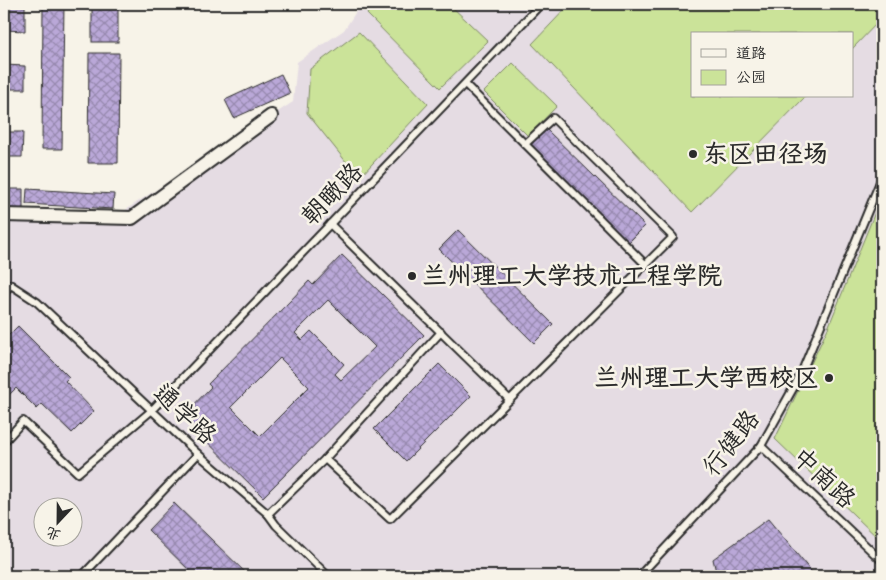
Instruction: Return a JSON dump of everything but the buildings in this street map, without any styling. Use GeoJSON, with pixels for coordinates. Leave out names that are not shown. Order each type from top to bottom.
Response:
{"type":"FeatureCollection","features":[{"type":"Feature","properties":{"kind":"street"},"geometry":{"type":"LineString","coordinates":[[4,215],[132,218],[271,116]]}},
{"type":"Feature","properties":{"kind":"lane","name":"朝瞰路"},"geometry":{"type":"LineString","coordinates":[[4,442],[23,421],[78,473],[151,410],[541,4]]}},
{"type":"Feature","properties":{"kind":"lane"},"geometry":{"type":"LineString","coordinates":[[466,84],[646,265]]}},
{"type":"Feature","properties":{"kind":"lane"},"geometry":{"type":"LineString","coordinates":[[326,458],[390,519],[673,237],[553,118],[526,144]]}},
{"type":"Feature","properties":{"kind":"lane","name":"行健路"},"geometry":{"type":"LineString","coordinates":[[639,576],[761,446],[800,376],[882,177]]}},
{"type":"Feature","properties":{"kind":"lane"},"geometry":{"type":"LineString","coordinates":[[330,224],[510,400]]}},
{"type":"Feature","properties":{"kind":"lane"},"geometry":{"type":"LineString","coordinates":[[4,292],[7,284]]}},
{"type":"Feature","properties":{"kind":"lane","name":"通学路"},"geometry":{"type":"LineString","coordinates":[[7,284],[37,302],[198,454],[268,514],[276,525],[328,576]]}},
{"type":"Feature","properties":{"kind":"lane"},"geometry":{"type":"LineString","coordinates":[[268,514],[326,458],[441,332]]}},
{"type":"Feature","properties":{"kind":"lane","name":"中南路"},"geometry":{"type":"LineString","coordinates":[[761,446],[882,560]]}},
{"type":"Feature","properties":{"kind":"lane"},"geometry":{"type":"LineString","coordinates":[[82,576],[198,454]]}},
{"type":"Feature","properties":{"kind":"shaded area","name":"兰州理工大学技术工程学院"},"geometry":{"type":"Polygon","coordinates":[[[361,4],[882,4],[882,576],[4,576],[4,218],[111,219],[293,102],[297,62],[344,30],[361,4]]]}},
{"type":"Feature","properties":{"kind":"green space"},"geometry":{"type":"Polygon","coordinates":[[[373,4],[449,4],[488,41],[440,88],[367,14],[373,4]]]}},
{"type":"Feature","properties":{"kind":"green space","name":"东区田径场"},"geometry":{"type":"Polygon","coordinates":[[[570,4],[882,4],[882,18],[854,47],[854,32],[691,32],[691,98],[804,98],[692,212],[532,44],[570,4]]]}},
{"type":"Feature","properties":{"kind":"green space"},"geometry":{"type":"Polygon","coordinates":[[[359,32],[428,104],[359,178],[307,113],[310,69],[359,32]]]}},
{"type":"Feature","properties":{"kind":"green space"},"geometry":{"type":"Polygon","coordinates":[[[513,63],[557,106],[528,136],[484,92],[513,63]]]}},
{"type":"Feature","properties":{"kind":"green space"},"geometry":{"type":"Polygon","coordinates":[[[882,195],[882,542],[775,439],[828,328],[882,195]]]}},
{"type":"Feature","properties":{"kind":"place","name":"东区田径场"},"geometry":{"type":"Point","coordinates":[693,154]}},
{"type":"Feature","properties":{"kind":"place","name":"兰州理工大学技术工程学院"},"geometry":{"type":"Point","coordinates":[412,276]}},
{"type":"Feature","properties":{"kind":"place","name":"兰州理工大学西校区"},"geometry":{"type":"Point","coordinates":[829,378]}}]}
